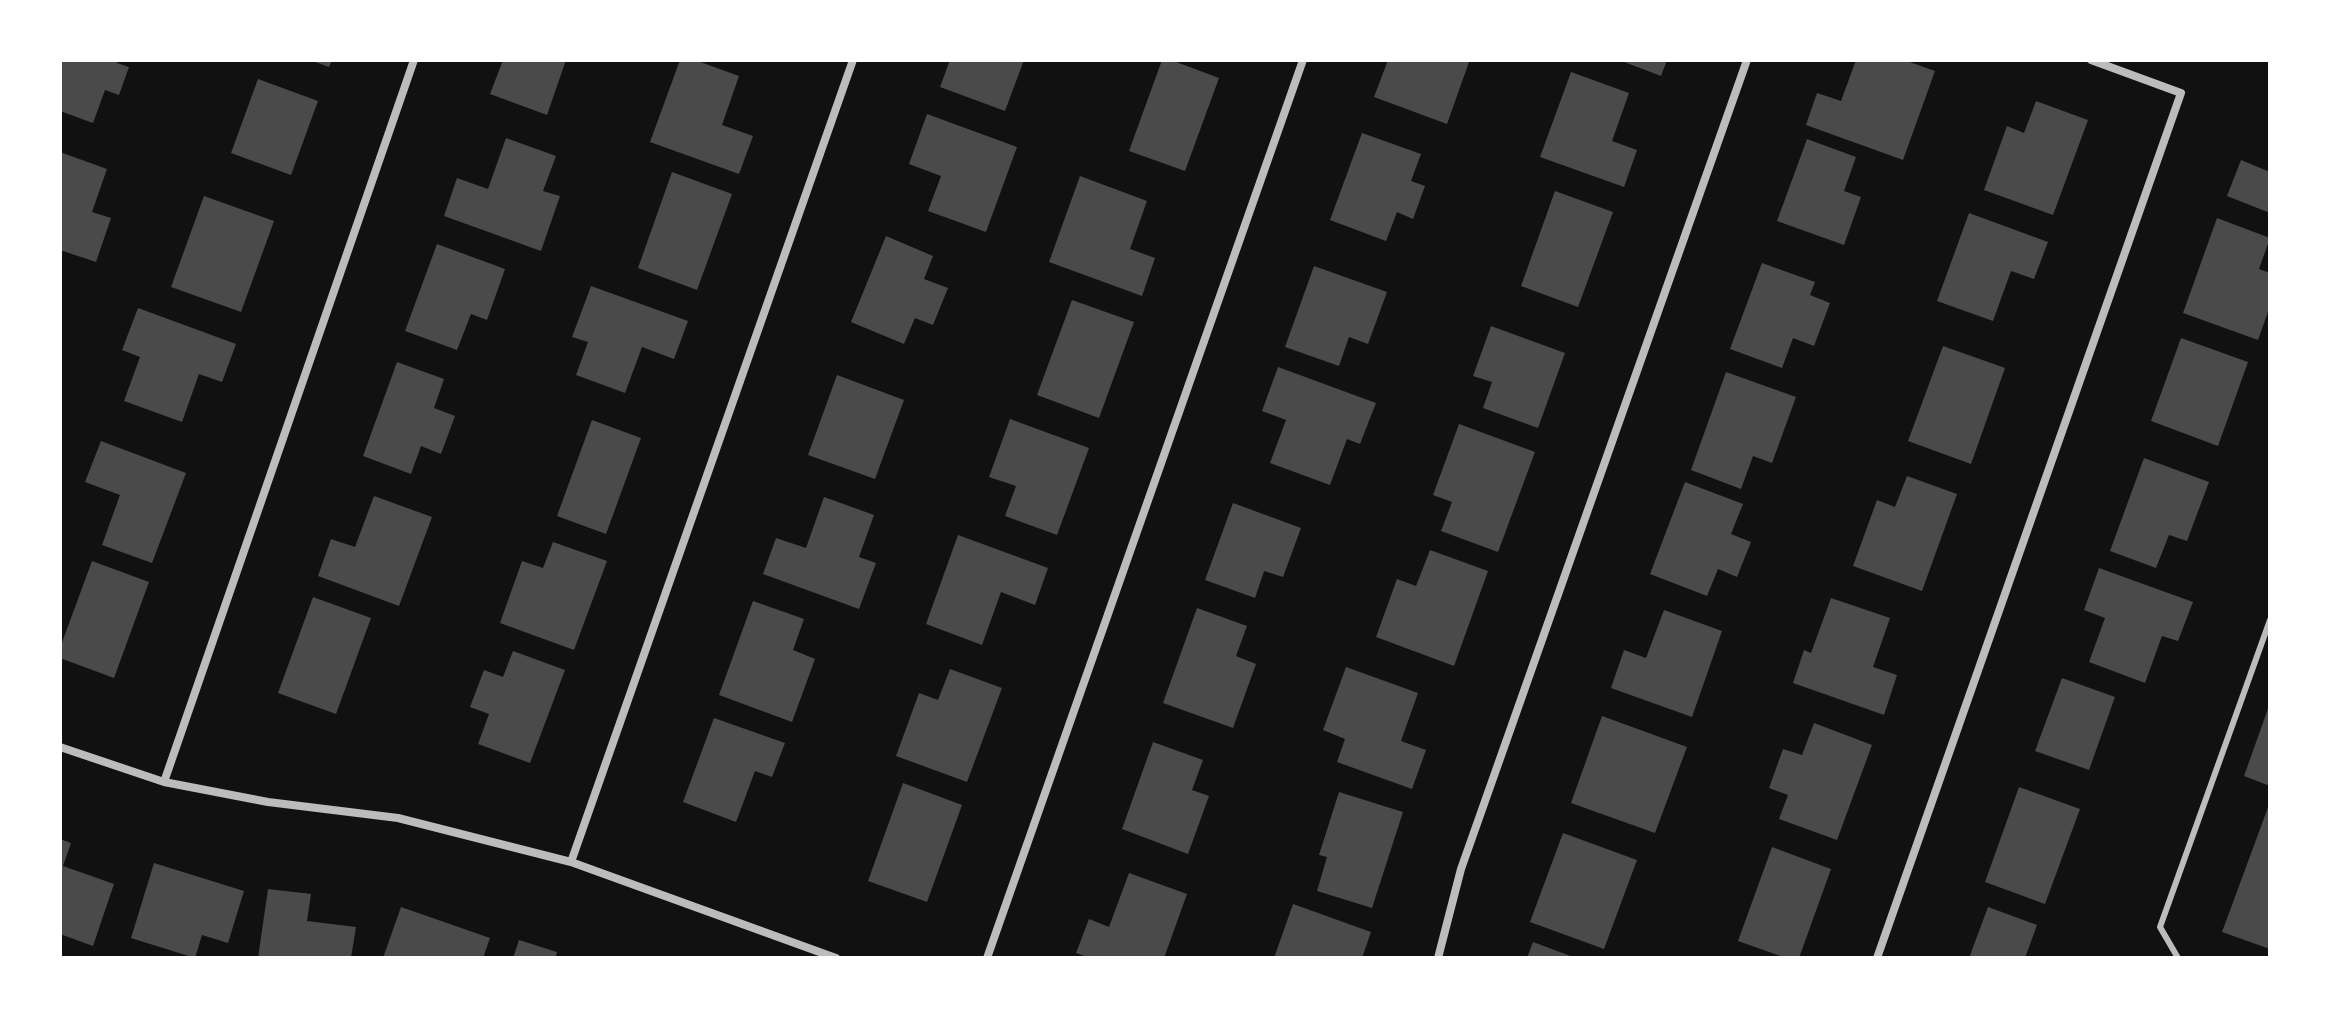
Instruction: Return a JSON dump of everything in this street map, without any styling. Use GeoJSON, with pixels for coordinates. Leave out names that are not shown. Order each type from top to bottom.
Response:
{"type":"FeatureCollection","features":[{"type":"Feature","properties":{"kind":"street"},"geometry":{"type":"LineString","coordinates":[[164,782],[414,60]]}},
{"type":"Feature","properties":{"kind":"street"},"geometry":{"type":"LineString","coordinates":[[571,862],[853,60]]}},
{"type":"Feature","properties":{"kind":"street"},"geometry":{"type":"LineString","coordinates":[[987,958],[1303,60]]}},
{"type":"Feature","properties":{"kind":"street"},"geometry":{"type":"LineString","coordinates":[[1438,958],[1461,869],[1747,60]]}},
{"type":"Feature","properties":{"kind":"street"},"geometry":{"type":"LineString","coordinates":[[1877,958],[2181,93],[2091,60]]}},
{"type":"Feature","properties":{"kind":"street"},"geometry":{"type":"LineString","coordinates":[[60,747],[164,782],[268,802],[398,818],[571,862],[836,958]]}},
{"type":"Feature","properties":{"kind":"lane"},"geometry":{"type":"LineString","coordinates":[[2178,958],[2160,927],[2270,620]]}},
{"type":"Feature","properties":{"kind":"building"},"geometry":{"type":"Polygon","coordinates":[[[60,60],[118,60],[117,63],[129,67],[119,95],[105,90],[93,123],[60,111],[60,60]]]}},
{"type":"Feature","properties":{"kind":"building"},"geometry":{"type":"Polygon","coordinates":[[[310,60],[332,60],[329,67],[310,60]]]}},
{"type":"Feature","properties":{"kind":"building"},"geometry":{"type":"Polygon","coordinates":[[[503,60],[566,60],[547,115],[490,94],[503,60]]]}},
{"type":"Feature","properties":{"kind":"building"},"geometry":{"type":"Polygon","coordinates":[[[680,60],[695,60],[739,76],[722,125],[753,136],[739,174],[650,142],[680,60]]]}},
{"type":"Feature","properties":{"kind":"building"},"geometry":{"type":"Polygon","coordinates":[[[950,60],[1024,60],[1005,111],[940,87],[950,60]]]}},
{"type":"Feature","properties":{"kind":"building"},"geometry":{"type":"Polygon","coordinates":[[[1162,60],[1171,60],[1219,78],[1185,171],[1129,151],[1162,60]]]}},
{"type":"Feature","properties":{"kind":"building"},"geometry":{"type":"Polygon","coordinates":[[[1388,60],[1469,62],[1447,124],[1374,97],[1388,60]]]}},
{"type":"Feature","properties":{"kind":"building"},"geometry":{"type":"Polygon","coordinates":[[[1619,60],[1667,60],[1661,76],[1619,60]]]}},
{"type":"Feature","properties":{"kind":"building"},"geometry":{"type":"Polygon","coordinates":[[[1856,60],[1904,60],[1935,71],[1903,160],[1806,125],[1817,93],[1841,101],[1856,60]]]}},
{"type":"Feature","properties":{"kind":"building"},"geometry":{"type":"Polygon","coordinates":[[[1571,72],[1629,93],[1612,141],[1637,150],[1624,187],[1540,157],[1571,72]]]}},
{"type":"Feature","properties":{"kind":"building"},"geometry":{"type":"Polygon","coordinates":[[[258,79],[318,101],[291,175],[231,153],[258,79]]]}},
{"type":"Feature","properties":{"kind":"building"},"geometry":{"type":"Polygon","coordinates":[[[2036,101],[2088,120],[2053,215],[1984,190],[2007,126],[2024,133],[2036,101]]]}},
{"type":"Feature","properties":{"kind":"building"},"geometry":{"type":"Polygon","coordinates":[[[927,114],[1017,147],[986,232],[928,211],[941,176],[909,164],[927,114]]]}},
{"type":"Feature","properties":{"kind":"building"},"geometry":{"type":"Polygon","coordinates":[[[1362,133],[1421,154],[1411,181],[1425,186],[1413,219],[1397,212],[1386,241],[1330,220],[1362,133]]]}},
{"type":"Feature","properties":{"kind":"building"},"geometry":{"type":"Polygon","coordinates":[[[506,138],[556,156],[543,191],[560,196],[541,251],[444,216],[457,178],[488,189],[506,138]]]}},
{"type":"Feature","properties":{"kind":"building"},"geometry":{"type":"Polygon","coordinates":[[[1807,139],[1856,157],[1844,191],[1861,197],[1844,245],[1777,221],[1807,139]]]}},
{"type":"Feature","properties":{"kind":"building"},"geometry":{"type":"Polygon","coordinates":[[[60,152],[107,169],[92,212],[111,218],[96,262],[60,250],[60,152]]]}},
{"type":"Feature","properties":{"kind":"building"},"geometry":{"type":"Polygon","coordinates":[[[2241,160],[2270,172],[2270,213],[2227,196],[2241,160]]]}},
{"type":"Feature","properties":{"kind":"building"},"geometry":{"type":"Polygon","coordinates":[[[672,172],[732,194],[697,290],[638,268],[672,172]]]}},
{"type":"Feature","properties":{"kind":"building"},"geometry":{"type":"Polygon","coordinates":[[[1080,176],[1147,201],[1130,249],[1155,258],[1142,296],[1049,262],[1080,176]]]}},
{"type":"Feature","properties":{"kind":"building"},"geometry":{"type":"Polygon","coordinates":[[[1555,191],[1613,212],[1578,307],[1521,286],[1555,191]]]}},
{"type":"Feature","properties":{"kind":"building"},"geometry":{"type":"Polygon","coordinates":[[[204,196],[274,221],[241,312],[171,287],[204,196]]]}},
{"type":"Feature","properties":{"kind":"building"},"geometry":{"type":"Polygon","coordinates":[[[1969,213],[2048,242],[2034,279],[2011,271],[1993,321],[1937,301],[1969,213]]]}},
{"type":"Feature","properties":{"kind":"building"},"geometry":{"type":"Polygon","coordinates":[[[2217,218],[2270,238],[2259,269],[2270,273],[2270,306],[2258,340],[2183,313],[2217,218]]]}},
{"type":"Feature","properties":{"kind":"building"},"geometry":{"type":"Polygon","coordinates":[[[886,236],[933,256],[924,279],[948,288],[933,325],[915,318],[904,344],[851,322],[886,236]]]}},
{"type":"Feature","properties":{"kind":"building"},"geometry":{"type":"Polygon","coordinates":[[[437,244],[505,269],[487,320],[471,314],[457,350],[405,331],[437,244]]]}},
{"type":"Feature","properties":{"kind":"building"},"geometry":{"type":"Polygon","coordinates":[[[1762,263],[1815,282],[1810,295],[1830,303],[1814,346],[1793,338],[1782,368],[1730,349],[1762,263]]]}},
{"type":"Feature","properties":{"kind":"building"},"geometry":{"type":"Polygon","coordinates":[[[1314,266],[1387,292],[1368,344],[1349,337],[1339,366],[1285,347],[1314,266]]]}},
{"type":"Feature","properties":{"kind":"building"},"geometry":{"type":"Polygon","coordinates":[[[591,286],[688,321],[674,359],[642,347],[625,393],[576,375],[588,342],[572,337],[591,286]]]}},
{"type":"Feature","properties":{"kind":"building"},"geometry":{"type":"Polygon","coordinates":[[[1072,300],[1134,322],[1099,418],[1037,395],[1072,300]]]}},
{"type":"Feature","properties":{"kind":"building"},"geometry":{"type":"Polygon","coordinates":[[[138,308],[236,344],[222,382],[199,374],[182,422],[124,401],[140,357],[122,350],[138,308]]]}},
{"type":"Feature","properties":{"kind":"building"},"geometry":{"type":"Polygon","coordinates":[[[1491,326],[1565,353],[1538,428],[1483,408],[1492,382],[1473,376],[1491,326]]]}},
{"type":"Feature","properties":{"kind":"building"},"geometry":{"type":"Polygon","coordinates":[[[2181,338],[2248,362],[2218,446],[2151,421],[2181,338]]]}},
{"type":"Feature","properties":{"kind":"building"},"geometry":{"type":"Polygon","coordinates":[[[1943,346],[2005,368],[1971,464],[1908,441],[1943,346]]]}},
{"type":"Feature","properties":{"kind":"building"},"geometry":{"type":"Polygon","coordinates":[[[397,362],[444,379],[434,408],[455,416],[441,454],[421,446],[411,474],[363,456],[397,362]]]}},
{"type":"Feature","properties":{"kind":"building"},"geometry":{"type":"Polygon","coordinates":[[[1278,367],[1376,403],[1360,444],[1347,439],[1330,485],[1270,463],[1286,420],[1262,411],[1278,367]]]}},
{"type":"Feature","properties":{"kind":"building"},"geometry":{"type":"Polygon","coordinates":[[[1726,372],[1796,397],[1772,463],[1753,456],[1741,489],[1691,470],[1726,372]]]}},
{"type":"Feature","properties":{"kind":"building"},"geometry":{"type":"Polygon","coordinates":[[[837,375],[904,400],[875,479],[808,455],[837,375]]]}},
{"type":"Feature","properties":{"kind":"building"},"geometry":{"type":"Polygon","coordinates":[[[1010,419],[1089,448],[1057,535],[1005,516],[1016,486],[989,477],[1010,419]]]}},
{"type":"Feature","properties":{"kind":"building"},"geometry":{"type":"Polygon","coordinates":[[[592,420],[641,438],[606,534],[557,516],[592,420]]]}},
{"type":"Feature","properties":{"kind":"building"},"geometry":{"type":"Polygon","coordinates":[[[1459,424],[1535,452],[1498,552],[1441,531],[1452,502],[1433,495],[1459,424]]]}},
{"type":"Feature","properties":{"kind":"building"},"geometry":{"type":"Polygon","coordinates":[[[101,441],[186,473],[152,563],[102,545],[120,495],[85,482],[101,441]]]}},
{"type":"Feature","properties":{"kind":"building"},"geometry":{"type":"Polygon","coordinates":[[[2144,458],[2209,482],[2187,541],[2169,535],[2156,568],[2110,551],[2144,458]]]}},
{"type":"Feature","properties":{"kind":"building"},"geometry":{"type":"Polygon","coordinates":[[[1907,476],[1957,494],[1922,591],[1853,566],[1877,500],[1895,507],[1907,476]]]}},
{"type":"Feature","properties":{"kind":"building"},"geometry":{"type":"Polygon","coordinates":[[[1685,482],[1743,504],[1731,534],[1751,542],[1737,577],[1718,569],[1707,596],[1650,574],[1685,482]]]}},
{"type":"Feature","properties":{"kind":"building"},"geometry":{"type":"Polygon","coordinates":[[[374,496],[432,517],[399,606],[318,576],[331,539],[355,547],[374,496]]]}},
{"type":"Feature","properties":{"kind":"building"},"geometry":{"type":"Polygon","coordinates":[[[824,497],[874,515],[859,557],[876,563],[859,609],[763,574],[776,538],[806,548],[824,497]]]}},
{"type":"Feature","properties":{"kind":"building"},"geometry":{"type":"Polygon","coordinates":[[[1233,503],[1301,528],[1283,577],[1264,571],[1255,598],[1205,580],[1233,503]]]}},
{"type":"Feature","properties":{"kind":"building"},"geometry":{"type":"Polygon","coordinates":[[[958,535],[1048,568],[1035,605],[1001,592],[982,645],[926,624],[958,535]]]}},
{"type":"Feature","properties":{"kind":"building"},"geometry":{"type":"Polygon","coordinates":[[[553,542],[607,561],[574,650],[500,623],[522,561],[543,568],[553,542]]]}},
{"type":"Feature","properties":{"kind":"building"},"geometry":{"type":"Polygon","coordinates":[[[1430,550],[1488,571],[1454,666],[1376,637],[1397,579],[1416,586],[1430,550]]]}},
{"type":"Feature","properties":{"kind":"building"},"geometry":{"type":"Polygon","coordinates":[[[92,561],[149,582],[114,678],[60,658],[60,648],[92,561]]]}},
{"type":"Feature","properties":{"kind":"building"},"geometry":{"type":"Polygon","coordinates":[[[2099,568],[2193,602],[2178,641],[2162,636],[2145,683],[2089,662],[2105,618],[2084,610],[2099,568]]]}},
{"type":"Feature","properties":{"kind":"building"},"geometry":{"type":"Polygon","coordinates":[[[313,597],[371,618],[336,714],[278,693],[313,597]]]}},
{"type":"Feature","properties":{"kind":"building"},"geometry":{"type":"Polygon","coordinates":[[[1831,598],[1890,618],[1873,667],[1897,675],[1884,715],[1793,683],[1804,650],[1811,653],[1831,598]]]}},
{"type":"Feature","properties":{"kind":"building"},"geometry":{"type":"Polygon","coordinates":[[[753,601],[804,619],[793,650],[815,659],[792,722],[719,695],[753,601]]]}},
{"type":"Feature","properties":{"kind":"building"},"geometry":{"type":"Polygon","coordinates":[[[1197,608],[1247,626],[1236,656],[1256,664],[1233,728],[1163,703],[1197,608]]]}},
{"type":"Feature","properties":{"kind":"building"},"geometry":{"type":"Polygon","coordinates":[[[1664,610],[1722,631],[1692,717],[1611,688],[1624,650],[1646,658],[1664,610]]]}},
{"type":"Feature","properties":{"kind":"building"},"geometry":{"type":"Polygon","coordinates":[[[513,651],[565,670],[530,763],[478,744],[489,714],[470,707],[484,670],[503,677],[513,651]]]}},
{"type":"Feature","properties":{"kind":"building"},"geometry":{"type":"Polygon","coordinates":[[[1346,667],[1418,693],[1401,741],[1426,750],[1412,789],[1337,762],[1345,739],[1323,730],[1346,667]]]}},
{"type":"Feature","properties":{"kind":"building"},"geometry":{"type":"Polygon","coordinates":[[[950,669],[1002,688],[967,782],[896,756],[919,693],[938,700],[950,669]]]}},
{"type":"Feature","properties":{"kind":"building"},"geometry":{"type":"Polygon","coordinates":[[[2062,678],[2115,697],[2089,770],[2035,751],[2062,678]]]}},
{"type":"Feature","properties":{"kind":"building"},"geometry":{"type":"Polygon","coordinates":[[[2270,703],[2270,786],[2244,776],[2270,703]]]}},
{"type":"Feature","properties":{"kind":"building"},"geometry":{"type":"Polygon","coordinates":[[[1602,716],[1687,747],[1655,833],[1571,803],[1602,716]]]}},
{"type":"Feature","properties":{"kind":"building"},"geometry":{"type":"Polygon","coordinates":[[[714,718],[785,743],[772,777],[755,771],[736,822],[683,802],[714,718]]]}},
{"type":"Feature","properties":{"kind":"building"},"geometry":{"type":"Polygon","coordinates":[[[1814,723],[1872,745],[1837,840],[1779,819],[1788,795],[1769,788],[1783,749],[1802,755],[1814,723]]]}},
{"type":"Feature","properties":{"kind":"building"},"geometry":{"type":"Polygon","coordinates":[[[1153,742],[1203,760],[1192,790],[1209,796],[1188,854],[1122,829],[1153,742]]]}},
{"type":"Feature","properties":{"kind":"building"},"geometry":{"type":"Polygon","coordinates":[[[903,783],[962,805],[927,902],[868,881],[903,783]]]}},
{"type":"Feature","properties":{"kind":"building"},"geometry":{"type":"Polygon","coordinates":[[[2019,787],[2080,809],[2045,904],[1985,882],[2019,787]]]}},
{"type":"Feature","properties":{"kind":"building"},"geometry":{"type":"Polygon","coordinates":[[[1339,792],[1403,812],[1372,908],[1317,891],[1327,857],[1319,855],[1339,792]]]}},
{"type":"Feature","properties":{"kind":"building"},"geometry":{"type":"Polygon","coordinates":[[[2270,802],[2270,949],[2222,932],[2270,802]]]}},
{"type":"Feature","properties":{"kind":"building"},"geometry":{"type":"Polygon","coordinates":[[[1563,833],[1637,860],[1604,949],[1530,922],[1563,833]]]}},
{"type":"Feature","properties":{"kind":"building"},"geometry":{"type":"Polygon","coordinates":[[[60,839],[71,843],[63,866],[114,884],[93,946],[60,934],[60,839]]]}},
{"type":"Feature","properties":{"kind":"building"},"geometry":{"type":"Polygon","coordinates":[[[1772,847],[1831,869],[1799,958],[1786,958],[1738,941],[1772,847]]]}},
{"type":"Feature","properties":{"kind":"building"},"geometry":{"type":"Polygon","coordinates":[[[154,863],[244,891],[228,943],[202,935],[195,958],[131,938],[154,863]]]}},
{"type":"Feature","properties":{"kind":"building"},"geometry":{"type":"Polygon","coordinates":[[[1129,873],[1187,894],[1164,958],[1090,958],[1076,953],[1089,919],[1109,927],[1129,873]]]}},
{"type":"Feature","properties":{"kind":"building"},"geometry":{"type":"Polygon","coordinates":[[[268,889],[311,894],[307,921],[356,927],[351,958],[258,958],[268,889]]]}},
{"type":"Feature","properties":{"kind":"building"},"geometry":{"type":"Polygon","coordinates":[[[1293,904],[1371,932],[1362,958],[1274,958],[1293,904]]]}},
{"type":"Feature","properties":{"kind":"building"},"geometry":{"type":"Polygon","coordinates":[[[401,907],[490,938],[483,958],[383,958],[401,907]]]}},
{"type":"Feature","properties":{"kind":"building"},"geometry":{"type":"Polygon","coordinates":[[[1988,907],[2037,925],[2025,958],[1969,958],[1988,907]]]}},
{"type":"Feature","properties":{"kind":"building"},"geometry":{"type":"Polygon","coordinates":[[[519,940],[557,952],[555,958],[513,958],[519,940]]]}},
{"type":"Feature","properties":{"kind":"building"},"geometry":{"type":"Polygon","coordinates":[[[1533,942],[1576,958],[1527,958],[1533,942]]]}}]}
